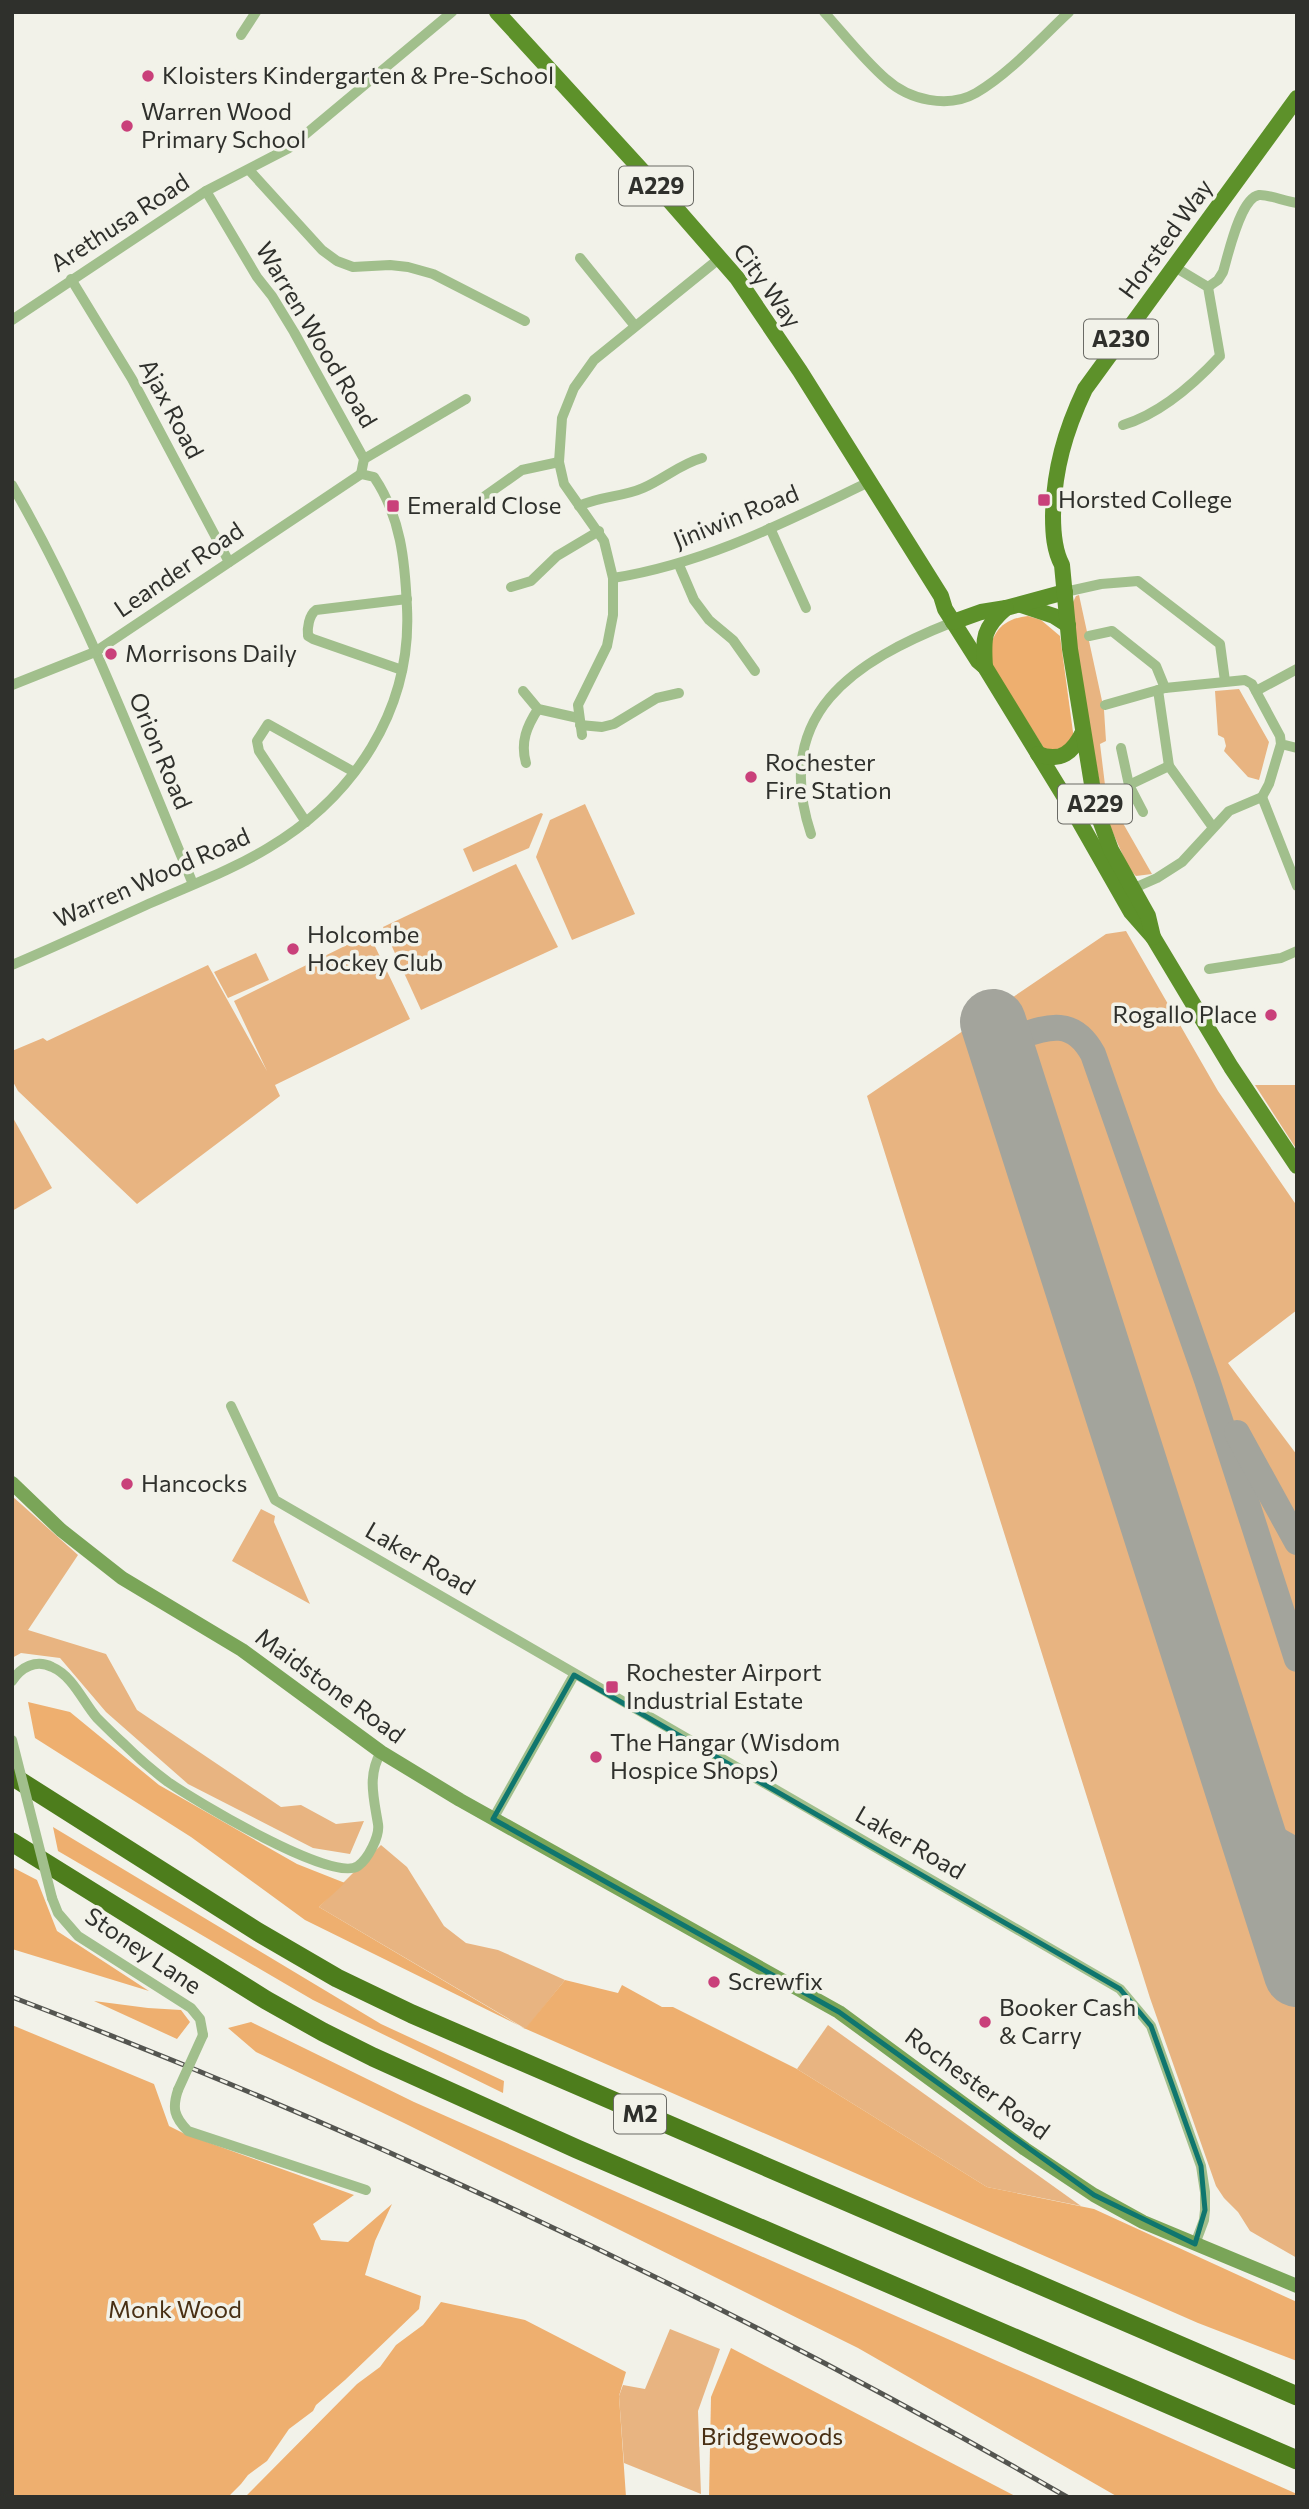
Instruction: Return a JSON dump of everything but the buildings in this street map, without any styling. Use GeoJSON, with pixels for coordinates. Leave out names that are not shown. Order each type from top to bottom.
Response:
{"type":"FeatureCollection","features":[{"type":"Feature","properties":{"kind":"highway","name":"M2"},"geometry":{"type":"LineString","coordinates":[[12,1776],[258,1932],[337,1978],[412,2014],[1297,2396]]}},
{"type":"Feature","properties":{"kind":"highway","name":"M2"},"geometry":{"type":"LineString","coordinates":[[12,1842],[265,2000],[373,2057],[577,2149],[1297,2459]]}},
{"type":"Feature","properties":{"kind":"main road","name":"City Way"},"geometry":{"type":"LineString","coordinates":[[497,12],[720,258],[776,334],[941,596],[953,622]]}},
{"type":"Feature","properties":{"kind":"main road","name":"Horsted Way"},"geometry":{"type":"LineString","coordinates":[[1065,592],[1053,528],[1054,486],[1069,424],[1085,389],[1297,98]]}},
{"type":"Feature","properties":{"kind":"main road"},"geometry":{"type":"LineString","coordinates":[[985,667],[983,643],[986,631],[1049,584],[1057,556]]}},
{"type":"Feature","properties":{"kind":"main road"},"geometry":{"type":"LineString","coordinates":[[953,622],[981,612],[1065,592]]}},
{"type":"Feature","properties":{"kind":"main road","name":"A229"},"geometry":{"type":"LineString","coordinates":[[1065,592],[1083,732],[1098,818],[1111,850],[1148,916],[1153,937]]}},
{"type":"Feature","properties":{"kind":"main road"},"geometry":{"type":"LineString","coordinates":[[941,596],[959,606],[981,612]]}},
{"type":"Feature","properties":{"kind":"main road"},"geometry":{"type":"LineString","coordinates":[[1019,604],[1054,616],[1068,625]]}},
{"type":"Feature","properties":{"kind":"main road","name":"A229"},"geometry":{"type":"LineString","coordinates":[[953,622],[978,661],[985,667],[1131,912],[1153,937],[1231,1067],[1297,1166]]}},
{"type":"Feature","properties":{"kind":"main road"},"geometry":{"type":"LineString","coordinates":[[1038,754],[1047,757],[1066,754],[1072,750],[1083,732]]}},
{"type":"Feature","properties":{"kind":"main road","name":"Maidstone Road"},"geometry":{"type":"LineString","coordinates":[[12,1483],[53,1522],[122,1577],[243,1650],[381,1752],[493,1819],[639,1900]]}},
{"type":"Feature","properties":{"kind":"main road","name":"Rochester Road"},"geometry":{"type":"LineString","coordinates":[[639,1900],[839,2012],[1025,2149],[1094,2195],[1143,2222],[1297,2286]]}},
{"type":"Feature","properties":{"kind":"street"},"geometry":{"type":"LineString","coordinates":[[241,35],[256,12]]}},
{"type":"Feature","properties":{"kind":"street","name":"Arethusa Road"},"geometry":{"type":"LineString","coordinates":[[12,320],[206,191],[295,144],[452,12]]}},
{"type":"Feature","properties":{"kind":"street"},"geometry":{"type":"LineString","coordinates":[[824,12],[887,80],[909,94],[940,102],[974,94],[1001,74],[1069,12]]}},
{"type":"Feature","properties":{"kind":"street"},"geometry":{"type":"LineString","coordinates":[[249,170],[322,250],[337,261],[353,267],[390,265],[433,274],[525,321]]}},
{"type":"Feature","properties":{"kind":"street","name":"Warren Wood Road"},"geometry":{"type":"LineString","coordinates":[[12,965],[267,849],[306,822],[340,789],[354,772],[390,715],[395,702],[409,634],[406,565],[389,505],[374,477],[361,474],[365,459],[287,320],[257,277],[206,191]]}},
{"type":"Feature","properties":{"kind":"street"},"geometry":{"type":"LineString","coordinates":[[1208,287],[1214,284],[1223,272],[1240,217],[1249,202],[1260,195],[1297,204]]}},
{"type":"Feature","properties":{"kind":"street"},"geometry":{"type":"LineString","coordinates":[[580,258],[635,326]]}},
{"type":"Feature","properties":{"kind":"street"},"geometry":{"type":"LineString","coordinates":[[580,726],[578,705],[581,694],[607,646],[613,615],[613,578],[608,549],[599,531],[564,484],[559,462],[562,418],[574,387],[594,360],[720,258]]}},
{"type":"Feature","properties":{"kind":"street"},"geometry":{"type":"LineString","coordinates":[[1173,267],[1208,287]]}},
{"type":"Feature","properties":{"kind":"street","name":"Ajax Road"},"geometry":{"type":"LineString","coordinates":[[71,279],[132,379],[229,562]]}},
{"type":"Feature","properties":{"kind":"street"},"geometry":{"type":"LineString","coordinates":[[1123,425],[1137,421],[1196,382],[1220,356],[1208,287]]}},
{"type":"Feature","properties":{"kind":"street"},"geometry":{"type":"LineString","coordinates":[[365,459],[466,400]]}},
{"type":"Feature","properties":{"kind":"street"},"geometry":{"type":"LineString","coordinates":[[579,506],[592,500],[643,488],[686,463],[702,458]]}},
{"type":"Feature","properties":{"kind":"street"},"geometry":{"type":"LineString","coordinates":[[485,496],[523,470],[559,462]]}},
{"type":"Feature","properties":{"kind":"street","name":"Leander Road"},"geometry":{"type":"LineString","coordinates":[[12,685],[95,652],[361,474]]}},
{"type":"Feature","properties":{"kind":"street","name":"Jiniwin Road"},"geometry":{"type":"LineString","coordinates":[[613,578],[679,565],[770,528],[869,482]]}},
{"type":"Feature","properties":{"kind":"street","name":"Orion Road"},"geometry":{"type":"LineString","coordinates":[[12,485],[44,542],[95,652],[194,884]]}},
{"type":"Feature","properties":{"kind":"street"},"geometry":{"type":"LineString","coordinates":[[770,528],[806,608]]}},
{"type":"Feature","properties":{"kind":"street"},"geometry":{"type":"LineString","coordinates":[[511,587],[531,581],[557,556],[599,531]]}},
{"type":"Feature","properties":{"kind":"street"},"geometry":{"type":"LineString","coordinates":[[679,565],[694,600],[709,620],[733,640],[755,671]]}},
{"type":"Feature","properties":{"kind":"street"},"geometry":{"type":"LineString","coordinates":[[1065,592],[1137,581],[1220,644],[1224,681]]}},
{"type":"Feature","properties":{"kind":"street"},"geometry":{"type":"LineString","coordinates":[[401,670],[313,639],[308,630],[312,613],[316,610],[407,599]]}},
{"type":"Feature","properties":{"kind":"street"},"geometry":{"type":"LineString","coordinates":[[811,834],[804,810],[801,775],[807,739],[823,706],[834,691],[863,667],[953,622]]}},
{"type":"Feature","properties":{"kind":"street"},"geometry":{"type":"LineString","coordinates":[[1089,636],[1112,631],[1156,666],[1169,766],[1212,826]]}},
{"type":"Feature","properties":{"kind":"street"},"geometry":{"type":"LineString","coordinates":[[1256,691],[1297,669]]}},
{"type":"Feature","properties":{"kind":"street"},"geometry":{"type":"LineString","coordinates":[[1105,705],[1161,689],[1224,681],[1248,681],[1280,736],[1281,744],[1269,784],[1262,797],[1229,811],[1212,826],[1182,862],[1157,878],[1132,889]]}},
{"type":"Feature","properties":{"kind":"street"},"geometry":{"type":"LineString","coordinates":[[523,691],[538,709],[580,726],[601,727],[614,724],[657,698],[679,693]]}},
{"type":"Feature","properties":{"kind":"street"},"geometry":{"type":"LineString","coordinates":[[526,763],[522,751],[525,735],[538,709]]}},
{"type":"Feature","properties":{"kind":"street"},"geometry":{"type":"LineString","coordinates":[[306,822],[259,751],[257,740],[268,724],[354,772]]}},
{"type":"Feature","properties":{"kind":"street"},"geometry":{"type":"LineString","coordinates":[[1281,744],[1297,748]]}},
{"type":"Feature","properties":{"kind":"street"},"geometry":{"type":"LineString","coordinates":[[1121,748],[1129,785],[1143,812]]}},
{"type":"Feature","properties":{"kind":"street"},"geometry":{"type":"LineString","coordinates":[[1129,785],[1169,766]]}},
{"type":"Feature","properties":{"kind":"street"},"geometry":{"type":"LineString","coordinates":[[1262,797],[1297,886]]}},
{"type":"Feature","properties":{"kind":"street"},"geometry":{"type":"LineString","coordinates":[[1209,969],[1281,958],[1297,951]]}},
{"type":"Feature","properties":{"kind":"street","name":"Laker Road"},"geometry":{"type":"LineString","coordinates":[[231,1406],[275,1500],[1120,1989],[1151,2026],[1201,2166],[1205,2210],[1195,2244]]}},
{"type":"Feature","properties":{"kind":"street"},"geometry":{"type":"LineString","coordinates":[[12,1681],[18,1672],[27,1666],[40,1663],[53,1667],[74,1686],[97,1717],[123,1744],[171,1783],[261,1837],[324,1864],[343,1869],[358,1866],[368,1855],[379,1826],[374,1810],[372,1781],[374,1764],[381,1752]]}},
{"type":"Feature","properties":{"kind":"street"},"geometry":{"type":"LineString","coordinates":[[493,1819],[574,1675]]}},
{"type":"Feature","properties":{"kind":"street","name":"Stoney Lane"},"geometry":{"type":"LineString","coordinates":[[12,1740],[58,1913],[78,1936],[191,2008],[200,2018],[203,2035],[177,2090],[174,2113],[188,2131],[366,2190]]}},
{"type":"Feature","properties":{"kind":"highlighted area"},"geometry":{"type":"Polygon","coordinates":[[[574,1675],[1120,1989],[1151,2026],[1201,2166],[1205,2210],[1195,2244],[1094,2195],[839,2012],[493,1819],[574,1675]]]}},
{"type":"Feature","properties":{"kind":"shaded area"},"geometry":{"type":"Polygon","coordinates":[[[1079,595],[1104,710],[1106,741],[1100,744],[1105,785],[1112,804],[1152,874],[1136,876],[1129,869],[1105,815],[1076,647],[1072,604],[1079,595]]]}},
{"type":"Feature","properties":{"kind":"shaded area"},"geometry":{"type":"Polygon","coordinates":[[[1239,689],[1269,742],[1259,780],[1248,777],[1224,751],[1224,738],[1218,735],[1215,691],[1239,689]]]}},
{"type":"Feature","properties":{"kind":"shaded area"},"geometry":{"type":"Polygon","coordinates":[[[585,804],[635,914],[572,940],[536,857],[550,820],[585,804]]]}},
{"type":"Feature","properties":{"kind":"shaded area"},"geometry":{"type":"Polygon","coordinates":[[[543,814],[529,848],[473,872],[463,849],[543,814]]]}},
{"type":"Feature","properties":{"kind":"shaded area"},"geometry":{"type":"Polygon","coordinates":[[[516,864],[558,947],[421,1010],[383,927],[516,864]]]}},
{"type":"Feature","properties":{"kind":"shaded area"},"geometry":{"type":"Polygon","coordinates":[[[1126,931],[1218,1091],[1297,1206],[1297,1310],[1228,1363],[1297,1455],[1297,2258],[1250,2231],[1216,2186],[1150,1998],[867,1096],[1106,934],[1126,931]]]}},
{"type":"Feature","properties":{"kind":"shaded area"},"geometry":{"type":"Polygon","coordinates":[[[369,934],[410,1019],[275,1085],[280,1096],[137,1204],[18,1091],[12,1080],[12,1051],[43,1038],[47,1041],[208,965],[267,1071],[234,1001],[369,934]]]}},
{"type":"Feature","properties":{"kind":"shaded area"},"geometry":{"type":"Polygon","coordinates":[[[256,953],[269,980],[228,998],[214,972],[256,953]]]}},
{"type":"Feature","properties":{"kind":"shaded area"},"geometry":{"type":"Polygon","coordinates":[[[1255,1085],[1297,1085],[1297,1150],[1255,1085]]]}},
{"type":"Feature","properties":{"kind":"shaded area"},"geometry":{"type":"Polygon","coordinates":[[[12,1116],[52,1188],[12,1211],[12,1116]]]}},
{"type":"Feature","properties":{"kind":"shaded area"},"geometry":{"type":"Polygon","coordinates":[[[12,1496],[78,1555],[28,1630],[106,1654],[137,1710],[281,1807],[301,1805],[336,1824],[364,1821],[350,1854],[313,1848],[188,1784],[106,1712],[60,1658],[21,1653],[12,1658],[12,1496]]]}},
{"type":"Feature","properties":{"kind":"shaded area"},"geometry":{"type":"Polygon","coordinates":[[[261,1509],[275,1516],[274,1522],[310,1604],[232,1561],[261,1509]]]}},
{"type":"Feature","properties":{"kind":"shaded area"},"geometry":{"type":"Polygon","coordinates":[[[381,1845],[407,1867],[444,1926],[466,1943],[498,1950],[565,1980],[526,2029],[319,1907],[381,1845]]]}},
{"type":"Feature","properties":{"kind":"shaded area"},"geometry":{"type":"Polygon","coordinates":[[[828,2025],[1081,2206],[987,2187],[797,2069],[828,2025]]]}},
{"type":"Feature","properties":{"kind":"shaded area"},"geometry":{"type":"Polygon","coordinates":[[[670,2329],[720,2349],[698,2411],[701,2494],[624,2463],[619,2396],[623,2385],[645,2389],[670,2329]]]}},
{"type":"Feature","properties":{"kind":"green space"},"geometry":{"type":"Polygon","coordinates":[[[1028,616],[1041,620],[1060,636],[1073,732],[1073,740],[1067,748],[1045,750],[989,660],[992,643],[999,629],[1011,620],[1028,616]]]}},
{"type":"Feature","properties":{"kind":"green space"},"geometry":{"type":"Polygon","coordinates":[[[28,1702],[70,1712],[159,1785],[297,1864],[345,1883],[319,1907],[520,2026],[305,1920],[191,1837],[35,1738],[28,1702]]]}},
{"type":"Feature","properties":{"kind":"green space"},"geometry":{"type":"Polygon","coordinates":[[[53,1827],[381,2024],[504,2081],[503,2093],[313,2000],[58,1851],[53,1827]]]}},
{"type":"Feature","properties":{"kind":"green space"},"geometry":{"type":"Polygon","coordinates":[[[12,1867],[37,1880],[57,1931],[149,1991],[12,1949],[12,1867]]]}},
{"type":"Feature","properties":{"kind":"green space"},"geometry":{"type":"Polygon","coordinates":[[[565,1980],[618,1993],[622,1985],[662,2007],[673,2007],[797,2069],[987,2187],[1094,2209],[1297,2302],[1297,2361],[1198,2323],[525,2029],[565,1980]]]}},
{"type":"Feature","properties":{"kind":"green space"},"geometry":{"type":"Polygon","coordinates":[[[94,2001],[181,2010],[190,2022],[177,2039],[94,2001]]]}},
{"type":"Feature","properties":{"kind":"green space"},"geometry":{"type":"Polygon","coordinates":[[[251,2022],[414,2102],[1297,2494],[1297,2497],[1118,2497],[858,2348],[256,2052],[228,2028],[251,2022]]]}},
{"type":"Feature","properties":{"kind":"green space","name":"Monk Wood"},"geometry":{"type":"Polygon","coordinates":[[[12,2025],[154,2084],[169,2126],[185,2134],[354,2195],[313,2224],[321,2240],[348,2242],[392,2204],[375,2241],[365,2275],[421,2296],[419,2309],[316,2405],[313,2411],[289,2429],[267,2461],[248,2475],[228,2497],[12,2497],[12,2025]]]}},
{"type":"Feature","properties":{"kind":"green space"},"geometry":{"type":"Polygon","coordinates":[[[441,2302],[525,2320],[626,2372],[619,2396],[626,2497],[245,2497],[357,2384],[380,2367],[396,2345],[423,2325],[441,2302]]]}},
{"type":"Feature","properties":{"kind":"green space","name":"Bridgewoods"},"geometry":{"type":"Polygon","coordinates":[[[731,2348],[1017,2497],[709,2497],[711,2397],[731,2348]]]}},
{"type":"Feature","properties":{"kind":"taxiway"},"geometry":{"type":"LineString","coordinates":[[1000,1043],[1040,1030],[1063,1028],[1084,1040],[1093,1054],[1207,1380],[1297,1659]]}},
{"type":"Feature","properties":{"kind":"taxiway"},"geometry":{"type":"LineString","coordinates":[[1237,1433],[1297,1542]]}},
{"type":"Feature","properties":{"kind":"taxiway"},"geometry":{"type":"LineString","coordinates":[[1249,1824],[1297,1851]]}},
{"type":"Feature","properties":{"kind":"runway"},"geometry":{"type":"LineString","coordinates":[[993,1022],[1297,1974]]}},
{"type":"Feature","properties":{"kind":"railway"},"geometry":{"type":"LineString","coordinates":[[12,1997],[283,2106],[550,2226],[811,2356],[1067,2497]]}},
{"type":"Feature","properties":{"kind":"place","name":"Kloisters Kindergarten & Pre-School"},"geometry":{"type":"Point","coordinates":[148,76]}},
{"type":"Feature","properties":{"kind":"place","name":"Warren Wood Primary School"},"geometry":{"type":"Point","coordinates":[127,126]}},
{"type":"Feature","properties":{"kind":"place","name":"Horsted College"},"geometry":{"type":"Point","coordinates":[1044,500]}},
{"type":"Feature","properties":{"kind":"place","name":"Emerald Close"},"geometry":{"type":"Point","coordinates":[393,506]}},
{"type":"Feature","properties":{"kind":"place","name":"Morrisons Daily"},"geometry":{"type":"Point","coordinates":[111,654]}},
{"type":"Feature","properties":{"kind":"place","name":"Rochester Fire Station"},"geometry":{"type":"Point","coordinates":[751,777]}},
{"type":"Feature","properties":{"kind":"place","name":"Holcombe Hockey Club"},"geometry":{"type":"Point","coordinates":[293,949]}},
{"type":"Feature","properties":{"kind":"place","name":"Rogallo Place"},"geometry":{"type":"Point","coordinates":[1271,1015]}},
{"type":"Feature","properties":{"kind":"place","name":"Hancocks"},"geometry":{"type":"Point","coordinates":[127,1484]}},
{"type":"Feature","properties":{"kind":"place","name":"Rochester Airport Industrial Estate"},"geometry":{"type":"Point","coordinates":[612,1687]}},
{"type":"Feature","properties":{"kind":"place","name":"The Hangar (Wisdom Hospice Shops)"},"geometry":{"type":"Point","coordinates":[596,1757]}},
{"type":"Feature","properties":{"kind":"place","name":"Screwfix"},"geometry":{"type":"Point","coordinates":[714,1982]}},
{"type":"Feature","properties":{"kind":"place","name":"Booker Cash & Carry"},"geometry":{"type":"Point","coordinates":[985,2022]}}]}
